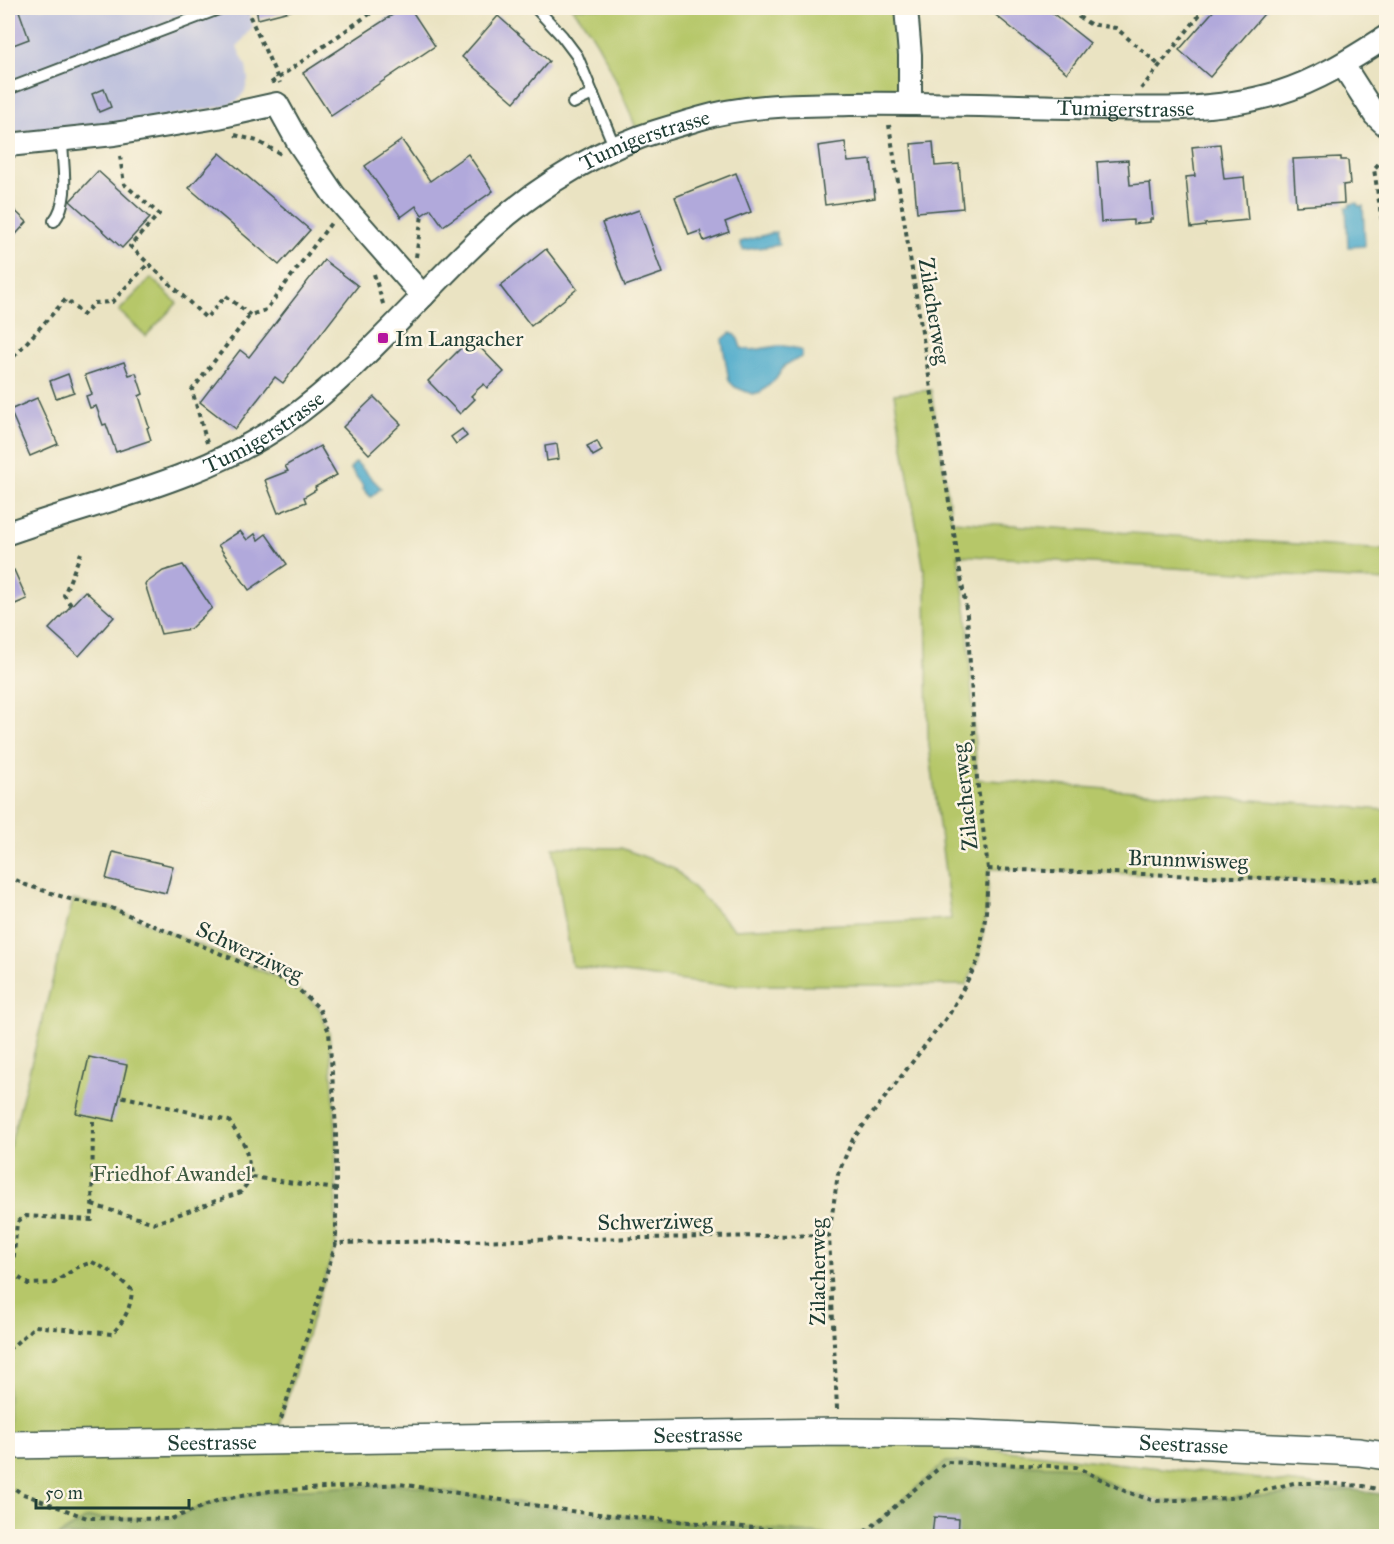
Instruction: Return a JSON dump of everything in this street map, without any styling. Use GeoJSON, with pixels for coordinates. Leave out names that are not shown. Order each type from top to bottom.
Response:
{"type":"FeatureCollection","features":[{"type":"Feature","properties":{"kind":"street"},"geometry":{"type":"LineString","coordinates":[[899,104],[910,55],[906,8]]}},
{"type":"Feature","properties":{"kind":"street","name":"Tumigerstrasse"},"geometry":{"type":"LineString","coordinates":[[8,533],[178,478],[248,446],[286,422],[338,381],[391,331],[480,238],[514,210],[566,173],[640,137],[705,117],[776,105],[899,104],[1166,109],[1223,105],[1277,93],[1306,82],[1343,65],[1386,37]]}},
{"type":"Feature","properties":{"kind":"street"},"geometry":{"type":"LineString","coordinates":[[1343,65],[1375,115],[1386,125]]}},
{"type":"Feature","properties":{"kind":"street"},"geometry":{"type":"LineString","coordinates":[[8,145],[114,134],[218,117],[277,104],[298,142],[334,195],[423,296]]}},
{"type":"Feature","properties":{"kind":"street","name":"Seestrasse"},"geometry":{"type":"LineString","coordinates":[[8,1445],[838,1432],[965,1434],[1359,1452],[1386,1456]]}},
{"type":"Feature","properties":{"kind":"lane"},"geometry":{"type":"LineString","coordinates":[[8,89],[221,8]]}},
{"type":"Feature","properties":{"kind":"lane"},"geometry":{"type":"LineString","coordinates":[[536,8],[577,56],[615,148]]}},
{"type":"Feature","properties":{"kind":"lane"},"geometry":{"type":"LineString","coordinates":[[573,103],[592,94]]}},
{"type":"Feature","properties":{"kind":"lane"},"geometry":{"type":"LineString","coordinates":[[61,217],[64,201],[62,139]]}},
{"type":"Feature","properties":{"kind":"path"},"geometry":{"type":"LineString","coordinates":[[268,85],[378,8]]}},
{"type":"Feature","properties":{"kind":"path"},"geometry":{"type":"LineString","coordinates":[[1076,8],[1079,17],[1090,24],[1116,28],[1159,65]]}},
{"type":"Feature","properties":{"kind":"path"},"geometry":{"type":"LineString","coordinates":[[1133,108],[1135,99],[1159,65],[1205,8]]}},
{"type":"Feature","properties":{"kind":"path","name":"Zilacherweg"},"geometry":{"type":"LineString","coordinates":[[838,1432],[830,1235],[838,1174],[853,1139],[950,1013],[979,959],[986,912],[988,869],[977,780],[967,615],[889,128],[899,104]]}},
{"type":"Feature","properties":{"kind":"path"},"geometry":{"type":"LineString","coordinates":[[1386,155],[1374,169],[1386,247]]}},
{"type":"Feature","properties":{"kind":"path"},"geometry":{"type":"LineString","coordinates":[[120,156],[124,184],[159,214],[129,246],[206,318],[226,296],[250,315]]}},
{"type":"Feature","properties":{"kind":"path"},"geometry":{"type":"LineString","coordinates":[[212,464],[192,390],[250,315],[266,310],[331,223]]}},
{"type":"Feature","properties":{"kind":"path"},"geometry":{"type":"LineString","coordinates":[[8,363],[66,299],[83,315],[94,303],[112,302],[148,264]]}},
{"type":"Feature","properties":{"kind":"path"},"geometry":{"type":"LineString","coordinates":[[72,605],[64,595],[81,553]]}},
{"type":"Feature","properties":{"kind":"path","name":"Brunnwisweg"},"geometry":{"type":"LineString","coordinates":[[988,869],[1357,882],[1386,878]]}},
{"type":"Feature","properties":{"kind":"path","name":"Schwerziweg"},"geometry":{"type":"LineString","coordinates":[[8,876],[26,885],[73,900],[109,907],[280,979],[299,990],[319,1008],[328,1032],[336,1128],[336,1243],[274,1440]]}},
{"type":"Feature","properties":{"kind":"path"},"geometry":{"type":"LineString","coordinates":[[92,1205],[155,1223],[241,1192],[252,1177],[245,1146],[229,1121],[120,1096]]}},
{"type":"Feature","properties":{"kind":"path"},"geometry":{"type":"LineString","coordinates":[[8,1349],[35,1326],[112,1334],[121,1324],[131,1304],[132,1290],[110,1271],[92,1262],[76,1268],[54,1283],[28,1284],[15,1275],[13,1265],[17,1222],[26,1216],[92,1220],[93,1117]]}},
{"type":"Feature","properties":{"kind":"path"},"geometry":{"type":"LineString","coordinates":[[252,1177],[336,1189]]}},
{"type":"Feature","properties":{"kind":"path","name":"Schwerziweg"},"geometry":{"type":"LineString","coordinates":[[336,1243],[830,1235]]}},
{"type":"Feature","properties":{"kind":"path"},"geometry":{"type":"LineString","coordinates":[[8,1484],[21,1493],[87,1518],[171,1519],[219,1500],[270,1491],[400,1484],[577,1512],[844,1536],[868,1530],[946,1462],[1076,1467],[1127,1492],[1155,1501],[1230,1498],[1294,1483],[1363,1486],[1386,1491]]}},
{"type":"Feature","properties":{"kind":"path"},"geometry":{"type":"LineString","coordinates":[[739,1536],[740,1527]]}},
{"type":"Feature","properties":{"kind":"shaded area"},"geometry":{"type":"Polygon","coordinates":[[[8,8],[247,8],[253,27],[237,47],[246,66],[248,79],[245,91],[237,101],[225,106],[127,123],[28,131],[8,135],[8,8]]]}},
{"type":"Feature","properties":{"kind":"green space"},"geometry":{"type":"Polygon","coordinates":[[[572,8],[906,8],[910,104],[776,105],[640,137],[603,53],[572,8]]]}},
{"type":"Feature","properties":{"kind":"green space"},"geometry":{"type":"Polygon","coordinates":[[[151,278],[177,303],[146,336],[119,311],[151,278]]]}},
{"type":"Feature","properties":{"kind":"green space"},"geometry":{"type":"Polygon","coordinates":[[[931,390],[952,521],[1386,550],[1386,581],[958,555],[967,615],[977,779],[1386,810],[1386,883],[989,869],[979,959],[966,985],[714,985],[572,966],[553,847],[621,848],[674,868],[734,929],[951,919],[928,738],[926,582],[894,394],[931,390]]]}},
{"type":"Feature","properties":{"kind":"green space","name":"Friedhof Awandel"},"geometry":{"type":"Polygon","coordinates":[[[73,900],[109,907],[281,979],[299,990],[319,1008],[329,1032],[336,1128],[336,1243],[274,1440],[838,1432],[1355,1490],[1177,1501],[1127,1492],[1076,1467],[946,1462],[868,1530],[844,1536],[577,1512],[400,1484],[270,1491],[219,1500],[171,1519],[87,1518],[58,1536],[8,1536],[8,1154],[73,900]]]}},
{"type":"Feature","properties":{"kind":"green space"},"geometry":{"type":"Polygon","coordinates":[[[946,1462],[1076,1467],[1155,1503],[1355,1490],[1386,1495],[1386,1536],[844,1536],[868,1530],[946,1462]]]}},
{"type":"Feature","properties":{"kind":"green space"},"geometry":{"type":"Polygon","coordinates":[[[400,1484],[577,1512],[844,1536],[58,1536],[87,1518],[171,1519],[219,1500],[270,1491],[400,1484]]]}},
{"type":"Feature","properties":{"kind":"water"},"geometry":{"type":"Polygon","coordinates":[[[1358,203],[1358,206],[1363,206],[1365,246],[1348,247],[1346,207],[1358,203]]]}},
{"type":"Feature","properties":{"kind":"water"},"geometry":{"type":"Polygon","coordinates":[[[776,232],[779,245],[743,250],[740,242],[776,232]]]}},
{"type":"Feature","properties":{"kind":"water"},"geometry":{"type":"Polygon","coordinates":[[[730,333],[739,341],[741,348],[755,350],[776,346],[792,347],[802,351],[802,357],[785,365],[776,379],[761,392],[752,394],[735,387],[729,381],[722,340],[730,333]]]}},
{"type":"Feature","properties":{"kind":"water"},"geometry":{"type":"Polygon","coordinates":[[[356,462],[381,488],[371,497],[350,468],[356,462]]]}},
{"type":"Feature","properties":{"kind":"building"},"geometry":{"type":"Polygon","coordinates":[[[8,8],[18,8],[29,39],[8,47],[8,8]]]}},
{"type":"Feature","properties":{"kind":"building"},"geometry":{"type":"Polygon","coordinates":[[[256,8],[301,8],[258,19],[256,8]]]}},
{"type":"Feature","properties":{"kind":"building"},"geometry":{"type":"Polygon","coordinates":[[[403,8],[410,8],[435,46],[331,116],[303,73],[403,8]]]}},
{"type":"Feature","properties":{"kind":"building"},"geometry":{"type":"Polygon","coordinates":[[[987,8],[1046,8],[1090,43],[1067,73],[987,8]]]}},
{"type":"Feature","properties":{"kind":"building"},"geometry":{"type":"Polygon","coordinates":[[[1216,8],[1269,8],[1210,77],[1179,50],[1216,8]]]}},
{"type":"Feature","properties":{"kind":"building"},"geometry":{"type":"Polygon","coordinates":[[[498,16],[549,61],[514,102],[462,57],[498,16]]]}},
{"type":"Feature","properties":{"kind":"building"},"geometry":{"type":"Polygon","coordinates":[[[104,89],[111,107],[99,112],[92,94],[104,89]]]}},
{"type":"Feature","properties":{"kind":"building"},"geometry":{"type":"Polygon","coordinates":[[[402,140],[430,181],[468,154],[493,191],[443,226],[431,209],[422,215],[416,206],[401,217],[365,166],[402,140]]]}},
{"type":"Feature","properties":{"kind":"building"},"geometry":{"type":"Polygon","coordinates":[[[845,142],[848,162],[871,160],[875,198],[825,205],[818,146],[845,142]]]}},
{"type":"Feature","properties":{"kind":"building"},"geometry":{"type":"Polygon","coordinates":[[[933,142],[935,166],[959,164],[963,208],[917,212],[911,144],[933,142]]]}},
{"type":"Feature","properties":{"kind":"building"},"geometry":{"type":"Polygon","coordinates":[[[1220,144],[1224,179],[1244,177],[1248,220],[1205,224],[1205,226],[1191,228],[1186,177],[1195,176],[1192,147],[1220,144]]]}},
{"type":"Feature","properties":{"kind":"building"},"geometry":{"type":"Polygon","coordinates":[[[220,153],[310,230],[279,265],[189,188],[220,153]]]}},
{"type":"Feature","properties":{"kind":"building"},"geometry":{"type":"Polygon","coordinates":[[[1341,157],[1341,160],[1348,160],[1350,184],[1343,185],[1344,203],[1296,206],[1293,159],[1341,157]]]}},
{"type":"Feature","properties":{"kind":"building"},"geometry":{"type":"Polygon","coordinates":[[[1128,160],[1130,185],[1150,183],[1153,219],[1150,219],[1150,222],[1133,224],[1133,220],[1101,222],[1097,162],[1128,160]]]}},
{"type":"Feature","properties":{"kind":"building"},"geometry":{"type":"Polygon","coordinates":[[[98,171],[150,218],[122,248],[70,201],[98,171]]]}},
{"type":"Feature","properties":{"kind":"building"},"geometry":{"type":"Polygon","coordinates":[[[736,173],[751,212],[725,222],[729,232],[704,241],[700,231],[689,235],[675,197],[736,173]]]}},
{"type":"Feature","properties":{"kind":"building"},"geometry":{"type":"Polygon","coordinates":[[[8,204],[27,222],[8,243],[8,204]]]}},
{"type":"Feature","properties":{"kind":"building"},"geometry":{"type":"Polygon","coordinates":[[[639,210],[662,273],[625,286],[602,223],[639,210]]]}},
{"type":"Feature","properties":{"kind":"building"},"geometry":{"type":"Polygon","coordinates":[[[546,249],[577,289],[531,326],[500,286],[546,249]]]}},
{"type":"Feature","properties":{"kind":"building"},"geometry":{"type":"Polygon","coordinates":[[[324,260],[358,286],[283,383],[275,377],[235,429],[200,402],[240,350],[249,357],[324,260]]]}},
{"type":"Feature","properties":{"kind":"building"},"geometry":{"type":"Polygon","coordinates":[[[471,338],[504,372],[487,388],[484,384],[478,389],[471,396],[475,399],[460,414],[428,381],[471,338]]]}},
{"type":"Feature","properties":{"kind":"building"},"geometry":{"type":"Polygon","coordinates":[[[124,362],[129,375],[136,373],[143,394],[139,396],[151,440],[116,452],[106,424],[103,425],[96,406],[90,408],[86,396],[92,394],[85,375],[124,362]]]}},
{"type":"Feature","properties":{"kind":"building"},"geometry":{"type":"Polygon","coordinates":[[[68,374],[74,392],[56,398],[50,381],[68,374]]]}},
{"type":"Feature","properties":{"kind":"building"},"geometry":{"type":"Polygon","coordinates":[[[374,397],[401,424],[369,454],[343,427],[374,397]]]}},
{"type":"Feature","properties":{"kind":"building"},"geometry":{"type":"Polygon","coordinates":[[[37,398],[58,444],[30,456],[10,410],[37,398]]]}},
{"type":"Feature","properties":{"kind":"building"},"geometry":{"type":"Polygon","coordinates":[[[462,429],[467,436],[456,444],[451,437],[462,429]]]}},
{"type":"Feature","properties":{"kind":"building"},"geometry":{"type":"Polygon","coordinates":[[[597,441],[602,451],[593,456],[587,446],[597,441]]]}},
{"type":"Feature","properties":{"kind":"building"},"geometry":{"type":"Polygon","coordinates":[[[557,444],[559,459],[547,461],[545,446],[557,444]]]}},
{"type":"Feature","properties":{"kind":"building"},"geometry":{"type":"Polygon","coordinates":[[[320,446],[337,475],[315,487],[316,490],[304,497],[306,502],[278,513],[265,480],[288,471],[285,466],[320,446]]]}},
{"type":"Feature","properties":{"kind":"building"},"geometry":{"type":"Polygon","coordinates":[[[240,531],[247,540],[255,534],[258,540],[266,534],[287,564],[249,590],[218,545],[240,531]]]}},
{"type":"Feature","properties":{"kind":"building"},"geometry":{"type":"Polygon","coordinates":[[[183,565],[212,608],[190,629],[161,634],[145,584],[163,571],[183,565]]]}},
{"type":"Feature","properties":{"kind":"building"},"geometry":{"type":"Polygon","coordinates":[[[14,570],[27,599],[8,607],[8,573],[14,570]]]}},
{"type":"Feature","properties":{"kind":"building"},"geometry":{"type":"Polygon","coordinates":[[[85,591],[114,617],[79,656],[49,629],[85,591]]]}},
{"type":"Feature","properties":{"kind":"building"},"geometry":{"type":"Polygon","coordinates":[[[113,852],[173,866],[166,893],[106,879],[113,852]]]}},
{"type":"Feature","properties":{"kind":"building"},"geometry":{"type":"Polygon","coordinates":[[[89,1057],[127,1065],[114,1121],[76,1113],[89,1057]]]}},
{"type":"Feature","properties":{"kind":"building"},"geometry":{"type":"Polygon","coordinates":[[[934,1517],[959,1519],[958,1536],[932,1536],[934,1517]]]}},
{"type":"Feature","properties":{"kind":"place","name":"Im Langacher"},"geometry":{"type":"Point","coordinates":[383,338]}}]}
